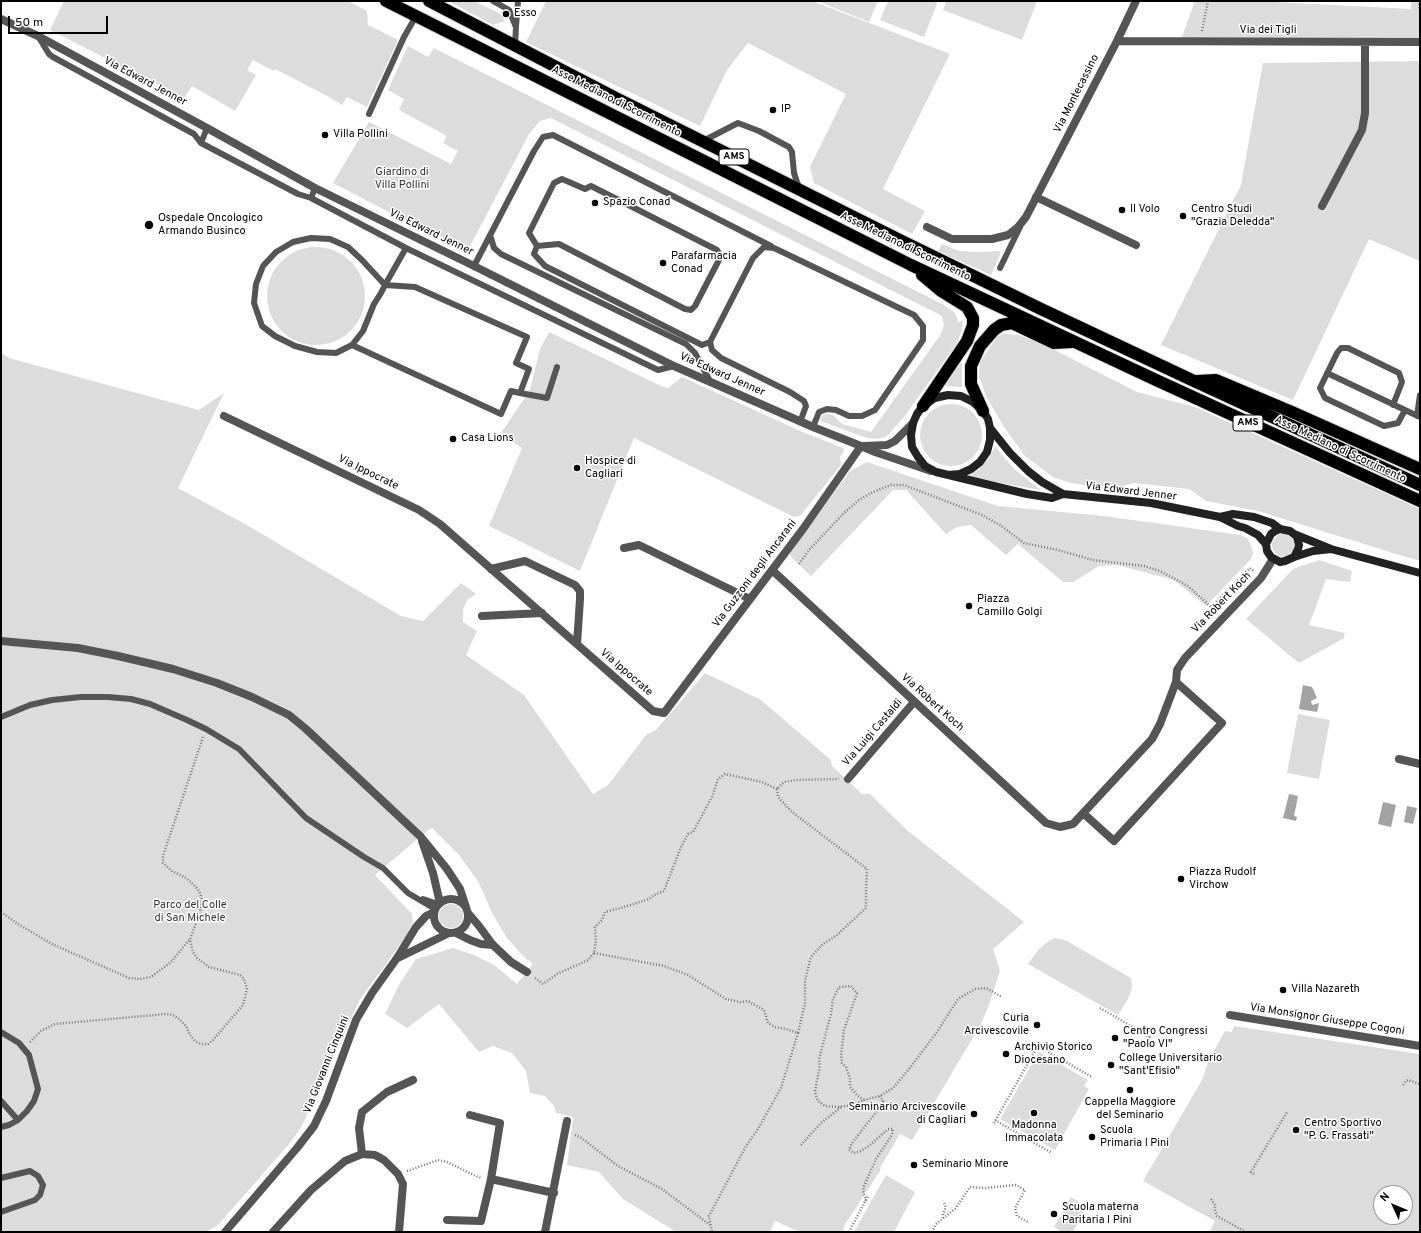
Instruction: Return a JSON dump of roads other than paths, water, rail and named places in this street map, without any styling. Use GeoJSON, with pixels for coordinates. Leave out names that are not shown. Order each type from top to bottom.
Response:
{"type":"FeatureCollection","features":[{"type":"Feature","properties":{"kind":"highway","name":"Asse Mediano di Scorrimento"},"geometry":{"type":"LineString","coordinates":[[386,1],[911,265],[1341,466],[1420,501]]}},
{"type":"Feature","properties":{"kind":"highway","name":"Asse Mediano di Scorrimento"},"geometry":{"type":"LineString","coordinates":[[428,1],[799,190],[1041,309],[1420,485]]}},
{"type":"Feature","properties":{"kind":"highway"},"geometry":{"type":"LineString","coordinates":[[911,265],[941,291],[967,307],[973,318],[973,325],[967,341],[923,406]]}},
{"type":"Feature","properties":{"kind":"highway"},"geometry":{"type":"LineString","coordinates":[[983,411],[971,384],[971,366],[980,346],[994,330],[1001,325],[1012,323],[1054,343],[1075,342]]}},
{"type":"Feature","properties":{"kind":"highway"},"geometry":{"type":"LineString","coordinates":[[1194,381],[1216,380],[1420,469]]}},
{"type":"Feature","properties":{"kind":"street","name":"Via Montecassino"},"geometry":{"type":"LineString","coordinates":[[927,227],[952,239],[992,239],[1008,235],[1018,227],[1036,197],[1117,41],[1136,1]]}},
{"type":"Feature","properties":{"kind":"street","name":"Via Edward Jenner"},"geometry":{"type":"LineString","coordinates":[[1,19],[38,36],[315,188],[711,383],[813,428],[875,452],[936,472],[1027,494],[1052,498],[1063,494]]}},
{"type":"Feature","properties":{"kind":"street","name":"Via dei Tigli"},"geometry":{"type":"LineString","coordinates":[[1117,41],[1420,42]]}},
{"type":"Feature","properties":{"kind":"street"},"geometry":{"type":"LineString","coordinates":[[1322,206],[1362,130],[1365,113],[1365,42]]}},
{"type":"Feature","properties":{"kind":"street"},"geometry":{"type":"LineString","coordinates":[[1036,197],[1136,245]]}},
{"type":"Feature","properties":{"kind":"street"},"geometry":{"type":"LineString","coordinates":[[923,406],[935,398],[948,395],[961,396],[973,402],[983,411]]}},
{"type":"Feature","properties":{"kind":"street","name":"Via Edward Jenner"},"geometry":{"type":"LineString","coordinates":[[862,446],[887,445],[895,441],[912,423],[923,406]]}},
{"type":"Feature","properties":{"kind":"street","name":"Via Edward Jenner"},"geometry":{"type":"LineString","coordinates":[[948,475],[960,474],[971,469],[980,462],[987,452],[990,440],[990,428],[988,419],[983,411]]}},
{"type":"Feature","properties":{"kind":"street","name":"Via Ippocrate"},"geometry":{"type":"LineString","coordinates":[[224,416],[419,510],[440,524],[653,711],[664,713]]}},
{"type":"Feature","properties":{"kind":"street","name":"Via Edward Jenner"},"geometry":{"type":"LineString","coordinates":[[912,423],[912,447],[925,466],[936,472]]}},
{"type":"Feature","properties":{"kind":"street","name":"Via Edward Jenner"},"geometry":{"type":"LineString","coordinates":[[990,428],[1010,454],[1028,471],[1042,482],[1063,494],[1151,503],[1220,517],[1258,535],[1266,544]]}},
{"type":"Feature","properties":{"kind":"street","name":"Via Guzzoni degli Ancarani"},"geometry":{"type":"LineString","coordinates":[[664,713],[803,529],[862,446]]}},
{"type":"Feature","properties":{"kind":"street","name":"Via Edward Jenner"},"geometry":{"type":"LineString","coordinates":[[1220,517],[1233,514],[1254,517],[1272,523],[1280,529]]}},
{"type":"Feature","properties":{"kind":"street"},"geometry":{"type":"LineString","coordinates":[[1331,549],[1313,551],[1294,557],[1285,562],[1280,562],[1273,559],[1267,551],[1266,544],[1271,534],[1280,529],[1290,531],[1331,549],[1420,573]]}},
{"type":"Feature","properties":{"kind":"street"},"geometry":{"type":"LineString","coordinates":[[1294,534],[1299,545],[1297,553],[1294,557]]}},
{"type":"Feature","properties":{"kind":"street"},"geometry":{"type":"LineString","coordinates":[[624,548],[639,545],[750,599]]}},
{"type":"Feature","properties":{"kind":"street","name":"Via Robert Koch"},"geometry":{"type":"LineString","coordinates":[[772,570],[1046,823],[1060,827],[1073,824],[1152,739],[1160,724],[1176,682],[1177,670],[1185,658],[1261,578],[1273,559]]}},
{"type":"Feature","properties":{"kind":"street"},"geometry":{"type":"LineString","coordinates":[[491,569],[525,561],[575,585],[580,591],[577,644]]}},
{"type":"Feature","properties":{"kind":"street"},"geometry":{"type":"LineString","coordinates":[[482,616],[542,613]]}},
{"type":"Feature","properties":{"kind":"street"},"geometry":{"type":"LineString","coordinates":[[1,640],[78,648],[173,669],[217,683],[252,697],[289,715],[306,729],[421,837],[447,868],[460,889],[467,910]]}},
{"type":"Feature","properties":{"kind":"street"},"geometry":{"type":"LineString","coordinates":[[1083,813],[1114,841],[1222,723],[1176,682]]}},
{"type":"Feature","properties":{"kind":"street","name":"Via Luigi Castaldi"},"geometry":{"type":"LineString","coordinates":[[848,779],[914,702]]}},
{"type":"Feature","properties":{"kind":"street"},"geometry":{"type":"LineString","coordinates":[[1399,759],[1420,764]]}},
{"type":"Feature","properties":{"kind":"street"},"geometry":{"type":"LineString","coordinates":[[421,837],[433,873],[437,907],[434,923],[438,928],[470,940],[481,944],[493,945]]}},
{"type":"Feature","properties":{"kind":"street"},"geometry":{"type":"LineString","coordinates":[[437,907],[445,900],[457,900],[467,910],[493,945],[511,962],[527,972]]}},
{"type":"Feature","properties":{"kind":"street","name":"Via Giovanni Cinquini"},"geometry":{"type":"LineString","coordinates":[[221,1232],[227,1229],[297,1148],[314,1126],[326,1101],[356,1020],[416,927],[437,907]]}},
{"type":"Feature","properties":{"kind":"street","name":"Via Giovanni Cinquini"},"geometry":{"type":"LineString","coordinates":[[397,958],[463,929],[466,924],[467,910]]}},
{"type":"Feature","properties":{"kind":"street","name":"Via Monsignor Giuseppe Cogoni"},"geometry":{"type":"LineString","coordinates":[[1230,1015],[1420,1046]]}},
{"type":"Feature","properties":{"kind":"street"},"geometry":{"type":"LineString","coordinates":[[362,1154],[359,1128],[362,1112],[387,1092],[414,1080]]}},
{"type":"Feature","properties":{"kind":"street"},"geometry":{"type":"LineString","coordinates":[[447,1220],[481,1221],[491,1179],[500,1123],[470,1115]]}},
{"type":"Feature","properties":{"kind":"street"},"geometry":{"type":"LineString","coordinates":[[545,1232],[567,1121]]}},
{"type":"Feature","properties":{"kind":"street"},"geometry":{"type":"LineString","coordinates":[[273,1232],[311,1190],[345,1161],[362,1154],[375,1155],[384,1160],[398,1174],[403,1184],[399,1232]]}},
{"type":"Feature","properties":{"kind":"street"},"geometry":{"type":"LineString","coordinates":[[491,1179],[554,1192]]}},
{"type":"Feature","properties":{"kind":"lane"},"geometry":{"type":"LineString","coordinates":[[493,1],[509,10],[516,27]]}},
{"type":"Feature","properties":{"kind":"lane"},"geometry":{"type":"LineString","coordinates":[[516,46],[518,1]]}},
{"type":"Feature","properties":{"kind":"lane"},"geometry":{"type":"LineString","coordinates":[[369,114],[404,37],[416,16]]}},
{"type":"Feature","properties":{"kind":"lane"},"geometry":{"type":"LineString","coordinates":[[38,36],[49,54],[53,57],[194,134],[200,143],[298,194],[312,198],[406,248],[658,370],[674,366]]}},
{"type":"Feature","properties":{"kind":"lane"},"geometry":{"type":"LineString","coordinates":[[702,141],[738,123],[759,131],[788,147],[792,152],[794,174],[799,190]]}},
{"type":"Feature","properties":{"kind":"lane"},"geometry":{"type":"LineString","coordinates":[[200,143],[207,128]]}},
{"type":"Feature","properties":{"kind":"lane"},"geometry":{"type":"LineString","coordinates":[[474,266],[534,151],[543,137],[553,135],[774,248],[914,315],[923,326],[923,340],[875,410],[862,416],[849,416],[836,410],[827,409],[819,412],[813,428]]}},
{"type":"Feature","properties":{"kind":"lane"},"geometry":{"type":"LineString","coordinates":[[562,179],[585,189],[591,186],[717,250],[720,258],[695,306],[691,310],[685,309],[559,244],[537,246],[529,233],[554,183],[562,179]]}},
{"type":"Feature","properties":{"kind":"lane"},"geometry":{"type":"LineString","coordinates":[[312,198],[315,188]]}},
{"type":"Feature","properties":{"kind":"lane"},"geometry":{"type":"LineString","coordinates":[[1000,268],[1022,222]]}},
{"type":"Feature","properties":{"kind":"lane"},"geometry":{"type":"LineString","coordinates":[[490,235],[494,248],[501,254],[686,344],[695,353],[711,383]]}},
{"type":"Feature","properties":{"kind":"lane"},"geometry":{"type":"LineString","coordinates":[[406,248],[385,285],[374,304],[363,331],[352,345],[336,353],[317,352],[294,346],[262,326],[254,303],[256,284],[263,266],[276,252],[293,242],[311,238],[330,239],[348,247],[385,285],[415,287],[527,337],[516,363],[529,369],[520,393]]}},
{"type":"Feature","properties":{"kind":"lane"},"geometry":{"type":"LineString","coordinates":[[537,246],[534,254],[545,266],[702,345],[710,342]]}},
{"type":"Feature","properties":{"kind":"lane"},"geometry":{"type":"LineString","coordinates":[[774,248],[764,247],[753,258],[710,342],[712,350],[721,358],[790,392],[804,401],[806,406],[800,422]]}},
{"type":"Feature","properties":{"kind":"lane"},"geometry":{"type":"LineString","coordinates":[[352,345],[502,414],[512,391],[547,398],[557,367]]}},
{"type":"Feature","properties":{"kind":"lane"},"geometry":{"type":"LineString","coordinates":[[1392,405],[1402,382],[1399,373],[1348,348],[1341,348],[1327,372],[1320,388],[1325,398],[1384,426],[1398,424],[1405,410]]}},
{"type":"Feature","properties":{"kind":"lane"},"geometry":{"type":"LineString","coordinates":[[1327,372],[1392,405],[1419,416],[1420,395]]}},
{"type":"Feature","properties":{"kind":"lane"},"geometry":{"type":"LineString","coordinates":[[1,717],[30,705],[52,700],[81,697],[131,698],[150,704],[206,729],[239,750],[306,818],[383,868],[408,893],[437,907]]}},
{"type":"Feature","properties":{"kind":"lane"},"geometry":{"type":"LineString","coordinates":[[1,1032],[20,1043],[29,1055],[38,1088],[34,1101],[27,1111],[18,1120],[1,1127]]}},
{"type":"Feature","properties":{"kind":"lane"},"geometry":{"type":"LineString","coordinates":[[1,1101],[18,1120]]}},
{"type":"Feature","properties":{"kind":"lane"},"geometry":{"type":"LineString","coordinates":[[1,1178],[30,1172],[38,1176],[43,1185],[40,1195],[35,1200],[1,1212]]}},
{"type":"Feature","properties":{"kind":"place","name":"Esso"},"geometry":{"type":"Point","coordinates":[506,14]}},
{"type":"Feature","properties":{"kind":"place","name":"IP"},"geometry":{"type":"Point","coordinates":[773,110]}},
{"type":"Feature","properties":{"kind":"place","name":"Villa Pollini"},"geometry":{"type":"Point","coordinates":[325,135]}},
{"type":"Feature","properties":{"kind":"place","name":"Spazio Conad"},"geometry":{"type":"Point","coordinates":[595,203]}},
{"type":"Feature","properties":{"kind":"place","name":"Il Volo"},"geometry":{"type":"Point","coordinates":[1122,210]}},
{"type":"Feature","properties":{"kind":"place","name":"Centro Studi \"Grazia Deledda\""},"geometry":{"type":"Point","coordinates":[1183,216]}},
{"type":"Feature","properties":{"kind":"place","name":"Ospedale Oncologico Armando Businco"},"geometry":{"type":"Point","coordinates":[149,225]}},
{"type":"Feature","properties":{"kind":"place","name":"Parafarmacia Conad"},"geometry":{"type":"Point","coordinates":[663,263]}},
{"type":"Feature","properties":{"kind":"place","name":"Casa Lions"},"geometry":{"type":"Point","coordinates":[453,439]}},
{"type":"Feature","properties":{"kind":"place","name":"Hospice di Cagliari"},"geometry":{"type":"Point","coordinates":[577,468]}},
{"type":"Feature","properties":{"kind":"place","name":"Piazza Camillo Golgi"},"geometry":{"type":"Point","coordinates":[969,606]}},
{"type":"Feature","properties":{"kind":"place","name":"Piazza Rudolf Virchow"},"geometry":{"type":"Point","coordinates":[1181,879]}},
{"type":"Feature","properties":{"kind":"place","name":"Villa Nazareth"},"geometry":{"type":"Point","coordinates":[1283,990]}},
{"type":"Feature","properties":{"kind":"place","name":"Curia Arcivescovile"},"geometry":{"type":"Point","coordinates":[1037,1025]}},
{"type":"Feature","properties":{"kind":"place","name":"Centro Congressi \"Paolo VI\""},"geometry":{"type":"Point","coordinates":[1115,1038]}},
{"type":"Feature","properties":{"kind":"place","name":"Archivio Storico Diocesano"},"geometry":{"type":"Point","coordinates":[1006,1054]}},
{"type":"Feature","properties":{"kind":"place","name":"College Universitario \"Sant'Efisio\""},"geometry":{"type":"Point","coordinates":[1111,1065]}},
{"type":"Feature","properties":{"kind":"place","name":"Cappella Maggiore del Seminario"},"geometry":{"type":"Point","coordinates":[1130,1090]}},
{"type":"Feature","properties":{"kind":"place","name":"Madonna Immacolata"},"geometry":{"type":"Point","coordinates":[1034,1113]}},
{"type":"Feature","properties":{"kind":"place","name":"Seminario Arcivescovile di Cagliari"},"geometry":{"type":"Point","coordinates":[974,1114]}},
{"type":"Feature","properties":{"kind":"place","name":"Centro Sportivo \"P. G. Frassati\""},"geometry":{"type":"Point","coordinates":[1296,1130]}},
{"type":"Feature","properties":{"kind":"place","name":"Scuola Primaria I Pini"},"geometry":{"type":"Point","coordinates":[1092,1137]}},
{"type":"Feature","properties":{"kind":"place","name":"Seminario Minore"},"geometry":{"type":"Point","coordinates":[914,1165]}},
{"type":"Feature","properties":{"kind":"place","name":"Scuola materna Paritaria I Pini"},"geometry":{"type":"Point","coordinates":[1054,1214]}},
{"type":"Feature","properties":{"kind":"park label","name":"Giardino di Villa Pollini"},"geometry":{"type":"Point","coordinates":[402,179]}},
{"type":"Feature","properties":{"kind":"park label","name":"Parco del Colle di San Michele"},"geometry":{"type":"Point","coordinates":[190,912]}}]}
